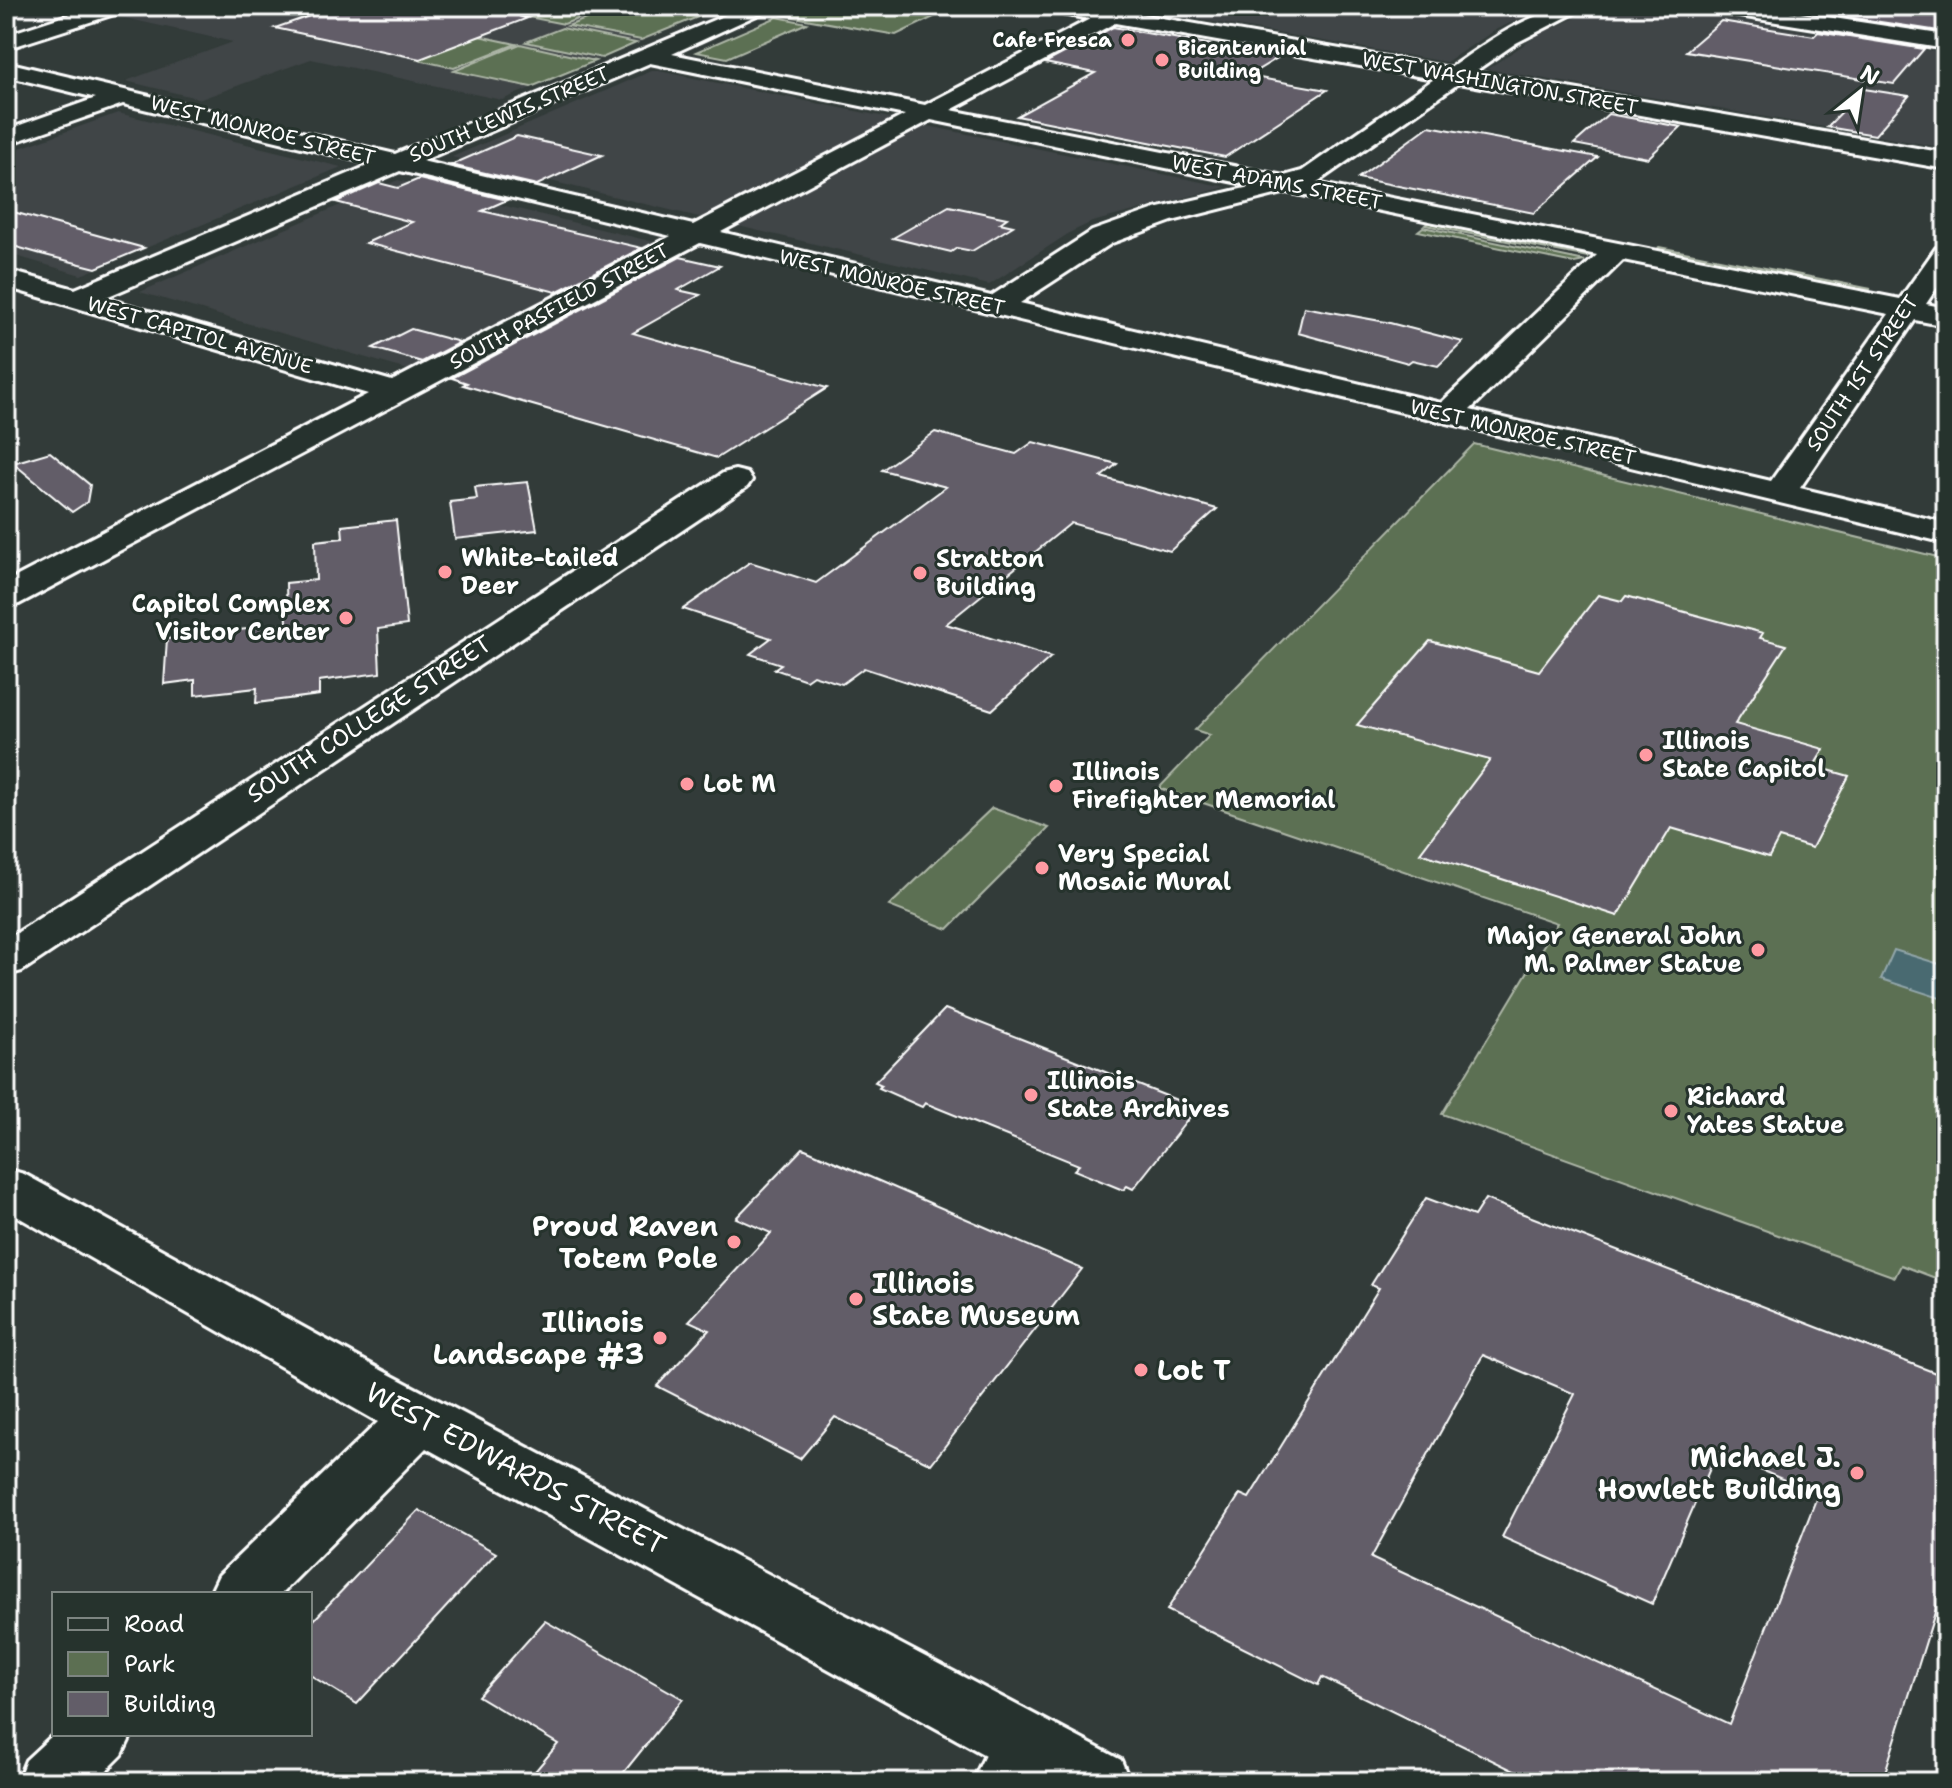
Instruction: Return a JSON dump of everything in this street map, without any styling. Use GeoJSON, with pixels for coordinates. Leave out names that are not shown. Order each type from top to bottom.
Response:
{"type":"FeatureCollection","features":[{"type":"Feature","properties":{"kind":"street"},"geometry":{"type":"LineString","coordinates":[[6,42],[116,6]]}},
{"type":"Feature","properties":{"kind":"street","name":"SOUTH LEWIS STREET"},"geometry":{"type":"LineString","coordinates":[[77,299],[765,6]]}},
{"type":"Feature","properties":{"kind":"street","name":"WEST WASHINGTON STREET"},"geometry":{"type":"LineString","coordinates":[[1053,6],[1121,11],[1455,76],[1946,161]]}},
{"type":"Feature","properties":{"kind":"street"},"geometry":{"type":"LineString","coordinates":[[994,307],[1102,237],[1164,215],[1286,184],[1325,167],[1516,33],[1577,6]]}},
{"type":"Feature","properties":{"kind":"street"},"geometry":{"type":"LineString","coordinates":[[1714,6],[1946,42]]}},
{"type":"Feature","properties":{"kind":"street","name":"SOUTH PASFIELD STREET"},"geometry":{"type":"LineString","coordinates":[[6,596],[1121,11]]}},
{"type":"Feature","properties":{"kind":"street","name":"WEST ADAMS STREET"},"geometry":{"type":"LineString","coordinates":[[648,56],[1946,317]]}},
{"type":"Feature","properties":{"kind":"street","name":"WEST MONROE STREET"},"geometry":{"type":"LineString","coordinates":[[6,69],[1946,533]]}},
{"type":"Feature","properties":{"kind":"street"},"geometry":{"type":"LineString","coordinates":[[6,138],[123,96]]}},
{"type":"Feature","properties":{"kind":"street"},"geometry":{"type":"LineString","coordinates":[[1448,414],[1618,250]]}},
{"type":"Feature","properties":{"kind":"street","name":"SOUTH 1ST STREET"},"geometry":{"type":"LineString","coordinates":[[1780,493],[1946,254]]}},
{"type":"Feature","properties":{"kind":"street","name":"WEST CAPITOL AVENUE"},"geometry":{"type":"LineString","coordinates":[[6,278],[395,392]]}},
{"type":"Feature","properties":{"kind":"street","name":"SOUTH COLLEGE STREET"},"geometry":{"type":"LineString","coordinates":[[6,961],[735,480]]}},
{"type":"Feature","properties":{"kind":"street","name":"WEST EDWARDS STREET"},"geometry":{"type":"LineString","coordinates":[[6,1187],[420,1417],[1017,1764],[1097,1782]]}},
{"type":"Feature","properties":{"kind":"street"},"geometry":{"type":"LineString","coordinates":[[243,1592],[420,1417]]}},
{"type":"Feature","properties":{"kind":"street"},"geometry":{"type":"LineString","coordinates":[[50,1782],[97,1736]]}},
{"type":"Feature","properties":{"kind":"shaded area"},"geometry":{"type":"Polygon","coordinates":[[[131,6],[726,6],[502,100],[311,59],[201,99],[126,81],[233,42],[107,14],[131,6]]]}},
{"type":"Feature","properties":{"kind":"shaded area"},"geometry":{"type":"Polygon","coordinates":[[[1149,6],[1549,6],[1497,29],[1446,62],[1142,10],[1149,6]]]}},
{"type":"Feature","properties":{"kind":"shaded area"},"geometry":{"type":"Polygon","coordinates":[[[1601,6],[1647,6],[1946,53],[1946,148],[1487,69],[1540,34],[1601,6]]]}},
{"type":"Feature","properties":{"kind":"shaded area"},"geometry":{"type":"Polygon","coordinates":[[[654,70],[895,119],[703,218],[452,157],[654,70]]]}},
{"type":"Feature","properties":{"kind":"shaded area"},"geometry":{"type":"Polygon","coordinates":[[[118,113],[341,167],[81,275],[6,253],[6,153],[118,113]]]}},
{"type":"Feature","properties":{"kind":"shaded area"},"geometry":{"type":"Polygon","coordinates":[[[923,125],[1226,187],[1092,222],[1071,232],[989,285],[734,225],[923,125]]]}},
{"type":"Feature","properties":{"kind":"shaded area"},"geometry":{"type":"Polygon","coordinates":[[[398,180],[654,242],[408,370],[140,292],[398,180]]]}},
{"type":"Feature","properties":{"kind":"green space"},"geometry":{"type":"Polygon","coordinates":[[[550,6],[612,6],[564,24],[523,16],[550,6]]]}},
{"type":"Feature","properties":{"kind":"green space"},"geometry":{"type":"Polygon","coordinates":[[[618,6],[725,6],[641,40],[568,26],[618,6]]]}},
{"type":"Feature","properties":{"kind":"green space"},"geometry":{"type":"Polygon","coordinates":[[[802,6],[957,6],[896,35],[783,15],[802,6]]]}},
{"type":"Feature","properties":{"kind":"green space"},"geometry":{"type":"Polygon","coordinates":[[[777,17],[807,23],[727,58],[696,52],[777,17]]]}},
{"type":"Feature","properties":{"kind":"green space"},"geometry":{"type":"Polygon","coordinates":[[[562,28],[636,43],[602,58],[526,42],[562,28]]]}},
{"type":"Feature","properties":{"kind":"green space"},"geometry":{"type":"Polygon","coordinates":[[[474,35],[516,44],[454,68],[418,60],[474,35]]]}},
{"type":"Feature","properties":{"kind":"green space"},"geometry":{"type":"Polygon","coordinates":[[[520,44],[595,61],[531,87],[454,71],[520,44]]]}},
{"type":"Feature","properties":{"kind":"green space"},"geometry":{"type":"Polygon","coordinates":[[[1430,221],[1575,250],[1588,257],[1425,225],[1430,221]]]}},
{"type":"Feature","properties":{"kind":"green space"},"geometry":{"type":"Polygon","coordinates":[[[1423,227],[1585,261],[1574,263],[1418,231],[1423,227]]]}},
{"type":"Feature","properties":{"kind":"green space"},"geometry":{"type":"Polygon","coordinates":[[[1659,247],[1871,289],[1849,289],[1656,251],[1659,247]]]}},
{"type":"Feature","properties":{"kind":"green space"},"geometry":{"type":"Polygon","coordinates":[[[1474,444],[1946,559],[1946,1282],[1901,1265],[1895,1277],[1442,1114],[1557,923],[1159,788],[1210,735],[1195,730],[1474,444]]]}},
{"type":"Feature","properties":{"kind":"green space"},"geometry":{"type":"Polygon","coordinates":[[[992,808],[1049,828],[948,929],[889,906],[992,808]]]}},
{"type":"Feature","properties":{"kind":"water"},"geometry":{"type":"Polygon","coordinates":[[[1894,950],[1946,966],[1946,1000],[1881,979],[1894,950]]]}},
{"type":"Feature","properties":{"kind":"building"},"geometry":{"type":"Polygon","coordinates":[[[338,6],[542,6],[543,9],[522,17],[528,18],[420,59],[275,28],[338,6]]]}},
{"type":"Feature","properties":{"kind":"building"},"geometry":{"type":"Polygon","coordinates":[[[1844,6],[1946,6],[1946,23],[1939,31],[1835,15],[1844,6]]]}},
{"type":"Feature","properties":{"kind":"building"},"geometry":{"type":"Polygon","coordinates":[[[1721,21],[1924,49],[1894,84],[1686,51],[1721,21]]]}},
{"type":"Feature","properties":{"kind":"building"},"geometry":{"type":"Polygon","coordinates":[[[1113,27],[1279,57],[1248,76],[1327,90],[1225,157],[1017,116],[1095,73],[1045,63],[1113,27]]]}},
{"type":"Feature","properties":{"kind":"building"},"geometry":{"type":"Polygon","coordinates":[[[1864,89],[1909,96],[1875,135],[1827,127],[1864,89]]]}},
{"type":"Feature","properties":{"kind":"building"},"geometry":{"type":"Polygon","coordinates":[[[1608,114],[1681,127],[1648,158],[1574,144],[1608,114]]]}},
{"type":"Feature","properties":{"kind":"building"},"geometry":{"type":"Polygon","coordinates":[[[1429,126],[1598,157],[1534,213],[1358,178],[1429,126]]]}},
{"type":"Feature","properties":{"kind":"building"},"geometry":{"type":"Polygon","coordinates":[[[517,136],[602,155],[537,185],[451,165],[517,136]]]}},
{"type":"Feature","properties":{"kind":"building"},"geometry":{"type":"Polygon","coordinates":[[[419,179],[507,200],[482,211],[642,248],[556,292],[366,243],[412,222],[336,202],[379,183],[398,188],[419,179]]]}},
{"type":"Feature","properties":{"kind":"building"},"geometry":{"type":"Polygon","coordinates":[[[949,206],[1007,218],[1000,223],[1013,226],[972,251],[957,248],[951,252],[893,238],[949,206]]]}},
{"type":"Feature","properties":{"kind":"building"},"geometry":{"type":"Polygon","coordinates":[[[6,210],[144,248],[96,268],[41,254],[6,244],[6,210]]]}},
{"type":"Feature","properties":{"kind":"building"},"geometry":{"type":"Polygon","coordinates":[[[680,257],[720,266],[678,290],[700,295],[633,333],[827,388],[717,458],[463,385],[467,383],[452,378],[680,257]]]}},
{"type":"Feature","properties":{"kind":"building"},"geometry":{"type":"Polygon","coordinates":[[[1304,307],[1386,322],[1463,342],[1438,366],[1412,360],[1408,363],[1298,333],[1304,307]]]}},
{"type":"Feature","properties":{"kind":"building"},"geometry":{"type":"Polygon","coordinates":[[[411,329],[460,342],[422,362],[373,348],[411,329]]]}},
{"type":"Feature","properties":{"kind":"building","name":"Stratton Building"},"geometry":{"type":"Polygon","coordinates":[[[935,432],[1016,454],[1033,442],[1117,464],[1101,477],[1217,509],[1170,551],[1071,523],[946,624],[1051,657],[992,710],[864,668],[842,684],[813,675],[806,680],[774,669],[781,664],[750,654],[771,638],[683,609],[750,562],[816,583],[946,487],[882,470],[935,432]]]}},
{"type":"Feature","properties":{"kind":"building"},"geometry":{"type":"Polygon","coordinates":[[[50,452],[90,485],[87,502],[72,512],[13,463],[50,452]]]}},
{"type":"Feature","properties":{"kind":"building"},"geometry":{"type":"Polygon","coordinates":[[[528,482],[537,530],[455,539],[450,502],[477,499],[475,487],[528,482]]]}},
{"type":"Feature","properties":{"kind":"building"},"geometry":{"type":"Polygon","coordinates":[[[396,520],[407,625],[378,629],[380,673],[319,681],[319,695],[256,703],[257,688],[195,695],[195,680],[164,684],[167,639],[287,624],[286,583],[316,580],[315,541],[343,538],[342,526],[396,520]]]}},
{"type":"Feature","properties":{"kind":"building","name":"Illinois State Capitol"},"geometry":{"type":"Polygon","coordinates":[[[1598,595],[1622,601],[1626,596],[1763,633],[1760,638],[1786,645],[1735,724],[1824,749],[1814,766],[1849,776],[1812,848],[1779,838],[1769,857],[1671,828],[1618,916],[1420,853],[1490,760],[1357,725],[1430,641],[1539,671],[1598,595]]]}},
{"type":"Feature","properties":{"kind":"building","name":"Illinois State Archives"},"geometry":{"type":"Polygon","coordinates":[[[945,1009],[1197,1108],[1133,1189],[1127,1186],[1123,1190],[1074,1170],[1079,1165],[925,1103],[922,1107],[879,1088],[882,1085],[875,1082],[945,1009]]]}},
{"type":"Feature","properties":{"kind":"building"},"geometry":{"type":"Polygon","coordinates":[[[803,1148],[1082,1269],[931,1464],[835,1417],[800,1459],[657,1386],[709,1330],[689,1321],[771,1233],[736,1218],[803,1148]]]}},
{"type":"Feature","properties":{"kind":"building","name":"Michael J. Howlett Building"},"geometry":{"type":"Polygon","coordinates":[[[1426,1198],[1474,1216],[1485,1199],[1946,1377],[1946,1577],[1882,1782],[1537,1782],[1322,1677],[1318,1685],[1167,1610],[1240,1494],[1249,1498],[1379,1288],[1371,1285],[1426,1198]],[[1483,1355],[1371,1558],[1729,1724],[1818,1494],[1717,1452],[1652,1604],[1502,1537],[1575,1394],[1483,1355]]]}},
{"type":"Feature","properties":{"kind":"building"},"geometry":{"type":"Polygon","coordinates":[[[419,1510],[496,1553],[357,1704],[312,1676],[312,1622],[419,1510]]]}},
{"type":"Feature","properties":{"kind":"building"},"geometry":{"type":"Polygon","coordinates":[[[545,1621],[683,1699],[616,1782],[526,1782],[558,1744],[478,1696],[545,1621]]]}},
{"type":"Feature","properties":{"kind":"place","name":"Cafe Fresca"},"geometry":{"type":"Point","coordinates":[1128,40]}},
{"type":"Feature","properties":{"kind":"place","name":"Bicentennial Building"},"geometry":{"type":"Point","coordinates":[1162,60]}},
{"type":"Feature","properties":{"kind":"place","name":"White-tailed Deer"},"geometry":{"type":"Point","coordinates":[445,572]}},
{"type":"Feature","properties":{"kind":"place","name":"Stratton Building"},"geometry":{"type":"Point","coordinates":[920,573]}},
{"type":"Feature","properties":{"kind":"place","name":"Capitol Complex Visitor Center"},"geometry":{"type":"Point","coordinates":[346,618]}},
{"type":"Feature","properties":{"kind":"place","name":"Illinois State Capitol"},"geometry":{"type":"Point","coordinates":[1646,755]}},
{"type":"Feature","properties":{"kind":"place","name":"Lot M"},"geometry":{"type":"Point","coordinates":[687,784]}},
{"type":"Feature","properties":{"kind":"place","name":"Illinois Firefighter Memorial"},"geometry":{"type":"Point","coordinates":[1056,786]}},
{"type":"Feature","properties":{"kind":"place","name":"Very Special Mosaic Mural"},"geometry":{"type":"Point","coordinates":[1042,868]}},
{"type":"Feature","properties":{"kind":"place","name":"Major General John M. Palmer Statue"},"geometry":{"type":"Point","coordinates":[1758,950]}},
{"type":"Feature","properties":{"kind":"place","name":"Illinois State Archives"},"geometry":{"type":"Point","coordinates":[1031,1095]}},
{"type":"Feature","properties":{"kind":"place","name":"Richard Yates Statue"},"geometry":{"type":"Point","coordinates":[1671,1111]}},
{"type":"Feature","properties":{"kind":"place","name":"Proud Raven Totem Pole"},"geometry":{"type":"Point","coordinates":[734,1242]}},
{"type":"Feature","properties":{"kind":"place","name":"Illinois State Museum"},"geometry":{"type":"Point","coordinates":[856,1299]}},
{"type":"Feature","properties":{"kind":"place","name":"Illinois Landscape #3"},"geometry":{"type":"Point","coordinates":[660,1338]}},
{"type":"Feature","properties":{"kind":"place","name":"Lot T"},"geometry":{"type":"Point","coordinates":[1141,1370]}},
{"type":"Feature","properties":{"kind":"place","name":"Michael J. Howlett Building"},"geometry":{"type":"Point","coordinates":[1857,1473]}}]}
